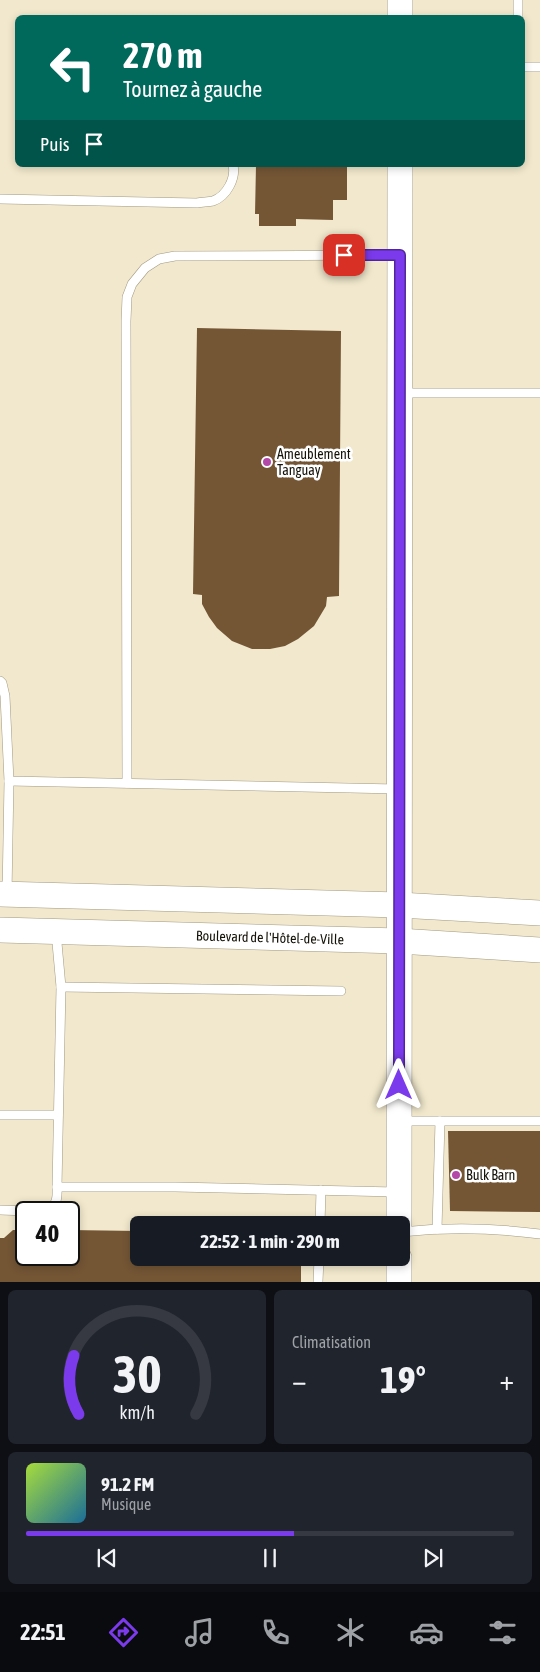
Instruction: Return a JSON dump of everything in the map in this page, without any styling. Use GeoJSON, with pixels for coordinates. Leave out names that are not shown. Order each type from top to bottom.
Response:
{"type":"FeatureCollection","features":[{"type":"Feature","properties":{"kind":"street"},"geometry":{"type":"LineString","coordinates":[[400,0],[400,15]]}},
{"type":"Feature","properties":{"kind":"street"},"geometry":{"type":"LineString","coordinates":[[399,1216],[400,167]]}},
{"type":"Feature","properties":{"kind":"street"},"geometry":{"type":"LineString","coordinates":[[4,894],[400,905],[540,913]]}},
{"type":"Feature","properties":{"kind":"street","name":"Boulevard de l'Hôtel-de-Ville"},"geometry":{"type":"LineString","coordinates":[[0,930],[399,941],[540,950]]}},
{"type":"Feature","properties":{"kind":"street"},"geometry":{"type":"LineString","coordinates":[[399,1266],[399,1282]]}},
{"type":"Feature","properties":{"kind":"lane"},"geometry":{"type":"LineString","coordinates":[[518,0],[518,15]]}},
{"type":"Feature","properties":{"kind":"lane"},"geometry":{"type":"LineString","coordinates":[[525,67],[540,67]]}},
{"type":"Feature","properties":{"kind":"lane"},"geometry":{"type":"LineString","coordinates":[[0,199],[197,203],[214,201],[226,191],[233,178],[233,167]]}},
{"type":"Feature","properties":{"kind":"lane"},"geometry":{"type":"LineString","coordinates":[[127,784],[126,321],[127,297],[132,284],[145,268],[158,259],[174,256],[400,255]]}},
{"type":"Feature","properties":{"kind":"lane"},"geometry":{"type":"LineString","coordinates":[[400,393],[540,393]]}},
{"type":"Feature","properties":{"kind":"lane"},"geometry":{"type":"LineString","coordinates":[[0,682],[2,683],[5,696],[10,781],[4,894]]}},
{"type":"Feature","properties":{"kind":"lane"},"geometry":{"type":"LineString","coordinates":[[10,781],[400,789]]}},
{"type":"Feature","properties":{"kind":"lane"},"geometry":{"type":"LineString","coordinates":[[0,1210],[41,1210],[53,1206],[57,1201],[61,987],[56,932]]}},
{"type":"Feature","properties":{"kind":"lane"},"geometry":{"type":"LineString","coordinates":[[61,987],[341,991]]}},
{"type":"Feature","properties":{"kind":"lane"},"geometry":{"type":"LineString","coordinates":[[0,1115],[58,1116]]}},
{"type":"Feature","properties":{"kind":"lane"},"geometry":{"type":"LineString","coordinates":[[437,1229],[440,1121]]}},
{"type":"Feature","properties":{"kind":"lane"},"geometry":{"type":"LineString","coordinates":[[399,1122],[540,1121]]}},
{"type":"Feature","properties":{"kind":"lane"},"geometry":{"type":"LineString","coordinates":[[57,1187],[174,1187],[399,1192]]}},
{"type":"Feature","properties":{"kind":"lane"},"geometry":{"type":"LineString","coordinates":[[320,1216],[321,1190]]}},
{"type":"Feature","properties":{"kind":"lane"},"geometry":{"type":"LineString","coordinates":[[410,1231],[437,1229],[500,1230],[540,1234]]}},
{"type":"Feature","properties":{"kind":"lane"},"geometry":{"type":"LineString","coordinates":[[318,1282],[319,1266]]}},
{"type":"Feature","properties":{"kind":"building"},"geometry":{"type":"Polygon","coordinates":[[[256,167],[347,167],[347,200],[333,200],[333,220],[296,219],[296,226],[259,226],[259,214],[255,214],[256,167]]]}},
{"type":"Feature","properties":{"kind":"building","name":"Ameublement Tanguay"},"geometry":{"type":"Polygon","coordinates":[[[197,328],[341,331],[339,596],[327,597],[326,606],[314,626],[298,639],[285,646],[270,649],[252,649],[232,641],[217,628],[209,617],[202,604],[202,595],[193,594],[197,328]]]}},
{"type":"Feature","properties":{"kind":"building"},"geometry":{"type":"Polygon","coordinates":[[[448,1131],[540,1131],[540,1212],[450,1211],[448,1131]]]}},
{"type":"Feature","properties":{"kind":"building"},"geometry":{"type":"Polygon","coordinates":[[[15,1230],[15,1266],[80,1266],[80,1230],[130,1231],[130,1266],[301,1266],[301,1282],[0,1282],[0,1238],[4,1238],[15,1230]]]}},
{"type":"Feature","properties":{"kind":"place","name":"Ameublement Tanguay"},"geometry":{"type":"Point","coordinates":[267,462]}},
{"type":"Feature","properties":{"kind":"place","name":"Bulk Barn"},"geometry":{"type":"Point","coordinates":[456,1175]}},
{"type":"Feature","properties":{"kind":"route"},"geometry":{"type":"LineString","coordinates":[[344,255],[400,255],[399,1085]]}}]}
